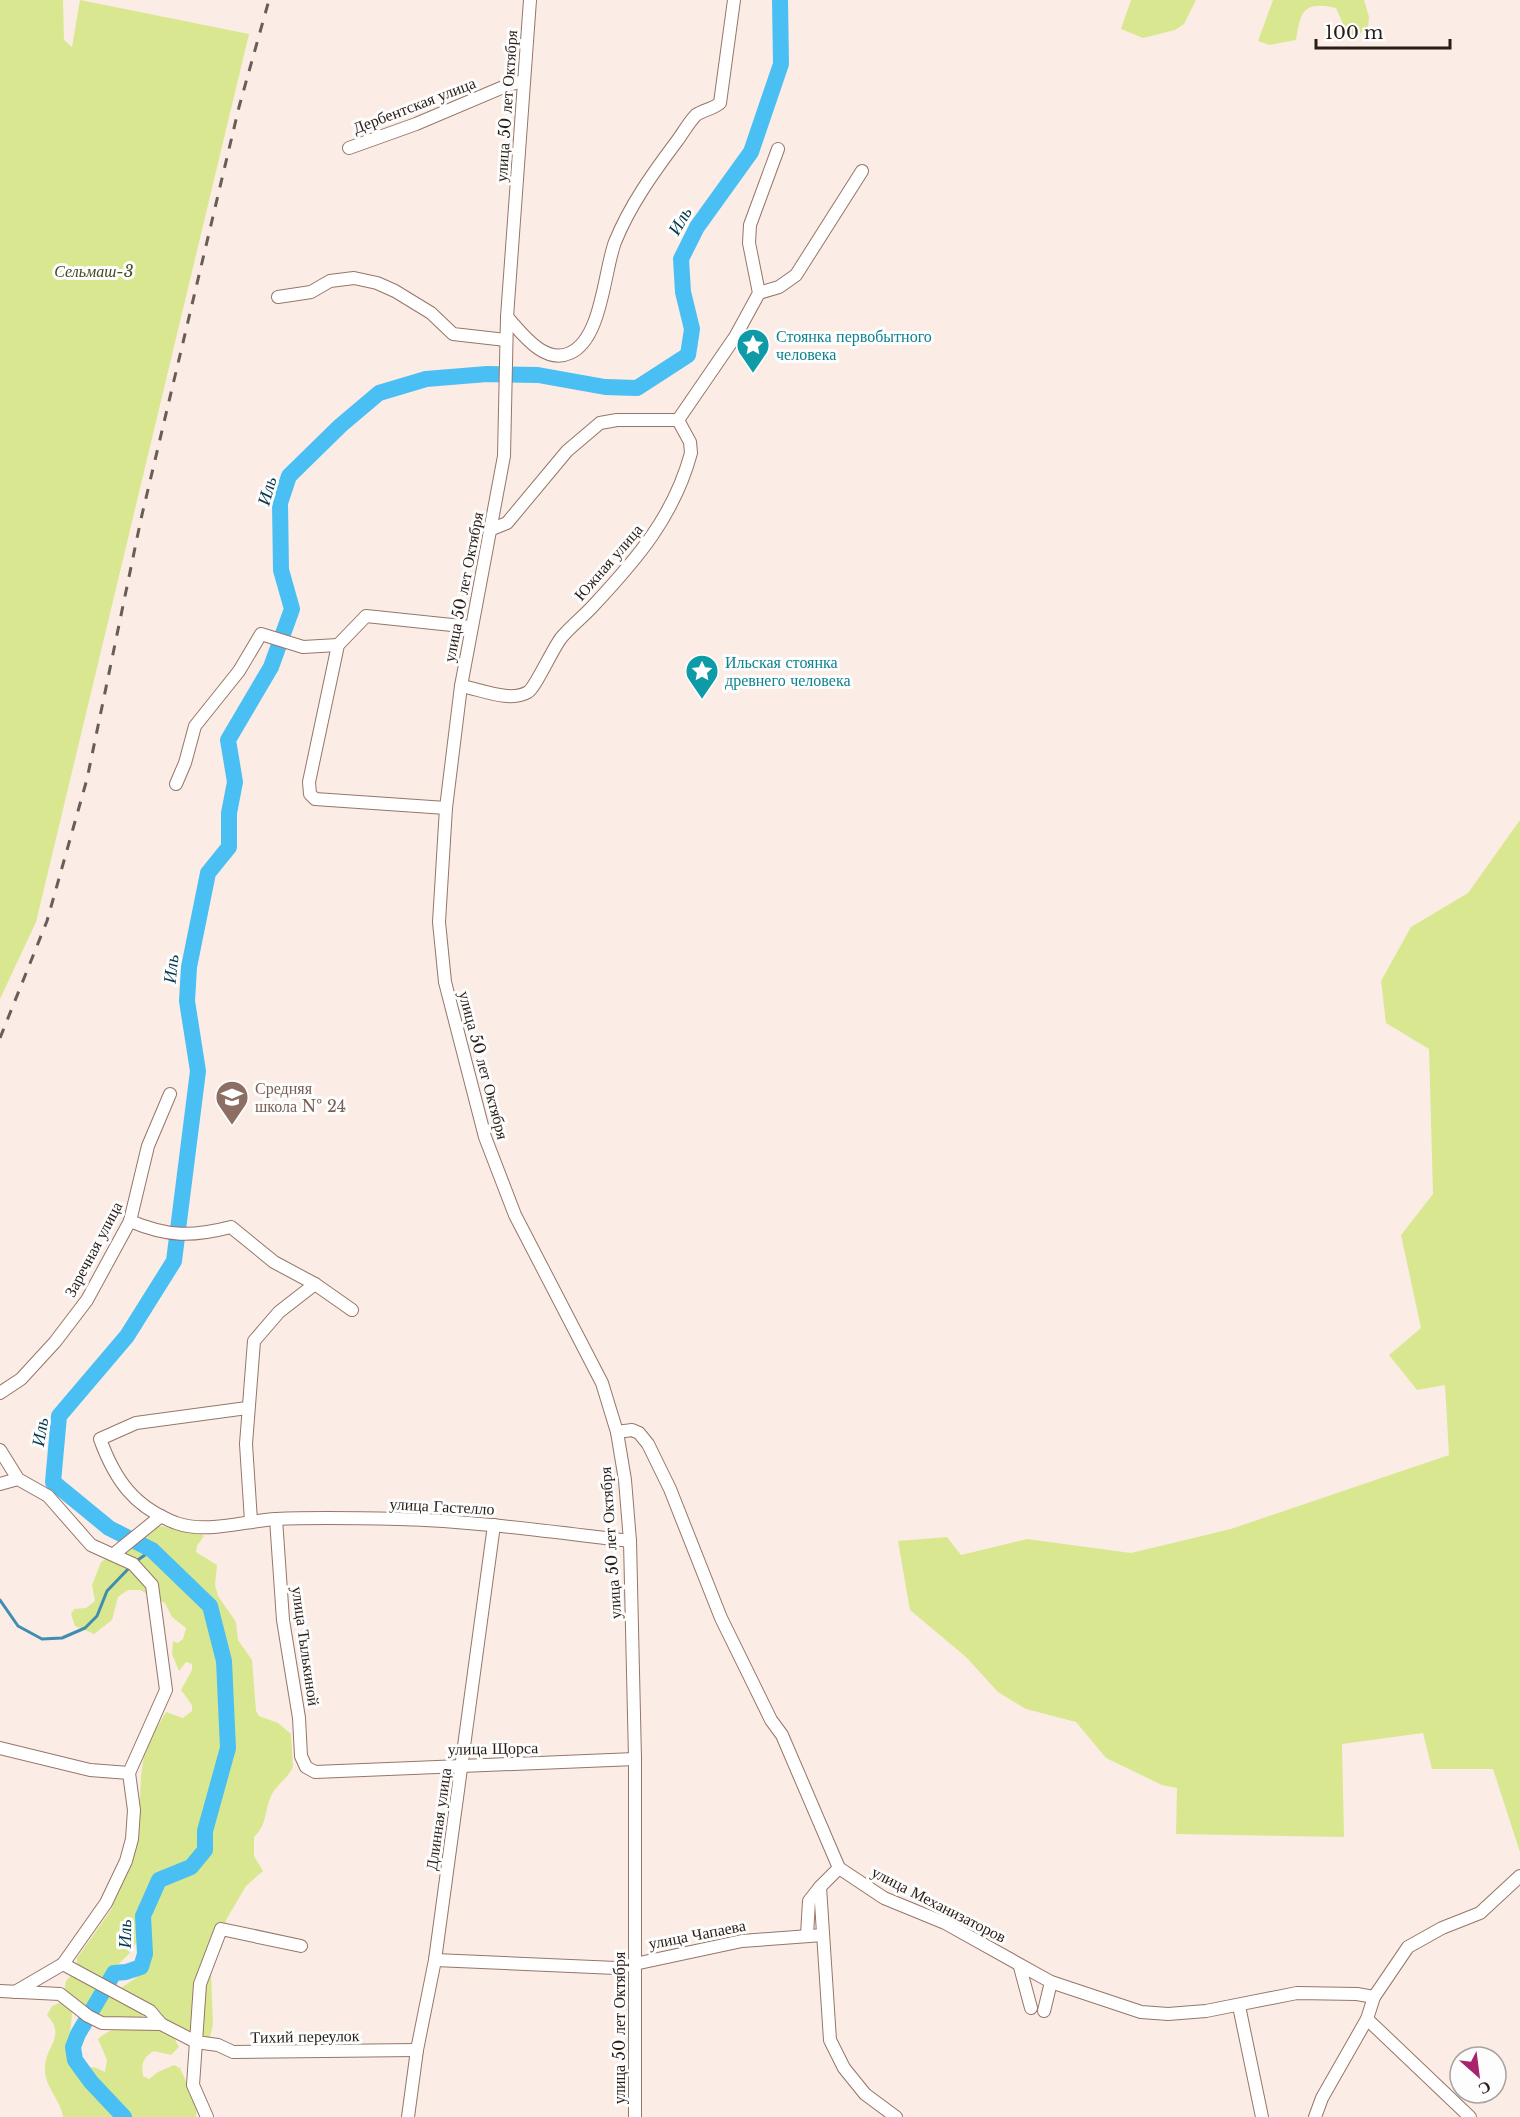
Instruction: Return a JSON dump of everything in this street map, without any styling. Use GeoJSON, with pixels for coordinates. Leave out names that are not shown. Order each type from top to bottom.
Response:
{"type":"FeatureCollection","features":[{"type":"Feature","properties":{"kind":"street","name":"улица 50 лет Октября"},"geometry":{"type":"LineString","coordinates":[[530,0],[507,317],[504,456],[461,686],[446,808],[439,922],[445,982],[485,1137],[515,1215],[602,1383],[617,1432],[625,1480],[630,1541],[635,1759],[635,2117]]}},
{"type":"Feature","properties":{"kind":"street"},"geometry":{"type":"LineString","coordinates":[[507,317],[536,347],[550,355],[568,354],[583,345],[604,296],[614,244],[643,187],[697,114],[713,110],[720,103],[734,0]]}},
{"type":"Feature","properties":{"kind":"street","name":"Дербентская улица"},"geometry":{"type":"LineString","coordinates":[[349,148],[416,124],[508,85],[524,81]]}},
{"type":"Feature","properties":{"kind":"street"},"geometry":{"type":"LineString","coordinates":[[492,529],[507,523],[567,451],[600,423],[617,420],[678,420],[735,337],[759,293],[749,243],[750,225],[778,149]]}},
{"type":"Feature","properties":{"kind":"street"},"geometry":{"type":"LineString","coordinates":[[759,293],[779,287],[796,275],[862,171]]}},
{"type":"Feature","properties":{"kind":"street"},"geometry":{"type":"LineString","coordinates":[[278,297],[310,292],[330,281],[354,278],[377,283],[395,291],[431,313],[453,334],[506,345]]}},
{"type":"Feature","properties":{"kind":"street","name":"Южная улица"},"geometry":{"type":"LineString","coordinates":[[461,686],[518,696],[529,692],[535,686],[546,660],[562,637],[632,564],[660,528],[691,453],[690,442],[678,420]]}},
{"type":"Feature","properties":{"kind":"street"},"geometry":{"type":"LineString","coordinates":[[446,808],[315,799],[310,794],[309,782],[338,645],[366,616],[471,627]]}},
{"type":"Feature","properties":{"kind":"street"},"geometry":{"type":"LineString","coordinates":[[176,784],[185,763],[195,726],[239,671],[261,634],[303,647],[338,645]]}},
{"type":"Feature","properties":{"kind":"street","name":"Заречная улица"},"geometry":{"type":"LineString","coordinates":[[0,1393],[21,1379],[55,1342],[87,1299],[130,1221],[148,1146],[170,1094]]}},
{"type":"Feature","properties":{"kind":"street"},"geometry":{"type":"LineString","coordinates":[[130,1221],[153,1231],[198,1235],[231,1227],[274,1262],[315,1284],[352,1310]]}},
{"type":"Feature","properties":{"kind":"street"},"geometry":{"type":"LineString","coordinates":[[251,1521],[246,1444],[254,1341],[279,1312],[315,1284]]}},
{"type":"Feature","properties":{"kind":"street","name":"улица Гастелло"},"geometry":{"type":"LineString","coordinates":[[248,1408],[136,1424],[100,1439],[110,1465],[129,1495],[178,1524],[201,1527],[276,1519],[399,1519],[494,1525],[630,1541]]}},
{"type":"Feature","properties":{"kind":"street"},"geometry":{"type":"LineString","coordinates":[[617,1432],[632,1430],[639,1433],[648,1444],[670,1489],[721,1618],[771,1720],[782,1735],[839,1868],[808,1900],[807,1935]]}},
{"type":"Feature","properties":{"kind":"street"},"geometry":{"type":"LineString","coordinates":[[0,1450],[18,1479],[48,1496],[91,1545],[133,1564],[152,1585],[165,1690],[129,1773],[134,1810],[132,1839],[126,1861],[106,1903],[63,1964],[15,1992]]}},
{"type":"Feature","properties":{"kind":"street"},"geometry":{"type":"LineString","coordinates":[[0,1484],[18,1479]]}},
{"type":"Feature","properties":{"kind":"street"},"geometry":{"type":"LineString","coordinates":[[114,1554],[161,1516]]}},
{"type":"Feature","properties":{"kind":"street","name":"улица Тылькиной"},"geometry":{"type":"LineString","coordinates":[[276,1519],[283,1620],[299,1718],[301,1756],[306,1767],[315,1772]]}},
{"type":"Feature","properties":{"kind":"street","name":"Длинная улица"},"geometry":{"type":"LineString","coordinates":[[408,2117],[417,2050],[435,1960],[494,1525]]}},
{"type":"Feature","properties":{"kind":"street"},"geometry":{"type":"LineString","coordinates":[[0,1748],[90,1770],[129,1773]]}},
{"type":"Feature","properties":{"kind":"street","name":"улица Щорса"},"geometry":{"type":"LineString","coordinates":[[315,1772],[635,1759]]}},
{"type":"Feature","properties":{"kind":"street","name":"улица Механизаторов"},"geometry":{"type":"LineString","coordinates":[[839,1868],[884,1898],[945,1923],[993,1948],[1020,1967],[1051,1982],[1141,2012],[1168,2014],[1239,2006],[1297,1993],[1357,1994],[1374,1997]]}},
{"type":"Feature","properties":{"kind":"street"},"geometry":{"type":"LineString","coordinates":[[1315,2117],[1322,2098],[1366,2019],[1374,1997],[1408,1947],[1442,1928],[1480,1913],[1520,1876]]}},
{"type":"Feature","properties":{"kind":"street"},"geometry":{"type":"LineString","coordinates":[[820,1887],[830,2040],[844,2068],[865,2094],[896,2117]]}},
{"type":"Feature","properties":{"kind":"street"},"geometry":{"type":"LineString","coordinates":[[207,2117],[193,2085],[200,1984],[221,1929],[301,1946]]}},
{"type":"Feature","properties":{"kind":"street","name":"улица Чапаева"},"geometry":{"type":"LineString","coordinates":[[435,1960],[616,1968],[742,1941],[823,1935]]}},
{"type":"Feature","properties":{"kind":"street"},"geometry":{"type":"LineString","coordinates":[[63,1964],[119,1992],[150,2011],[161,2024]]}},
{"type":"Feature","properties":{"kind":"street"},"geometry":{"type":"LineString","coordinates":[[1020,1967],[1031,2008]]}},
{"type":"Feature","properties":{"kind":"street"},"geometry":{"type":"LineString","coordinates":[[1044,2011],[1051,1982]]}},
{"type":"Feature","properties":{"kind":"street"},"geometry":{"type":"LineString","coordinates":[[0,1991],[60,1994],[88,2016],[102,2023],[161,2024]]}},
{"type":"Feature","properties":{"kind":"street"},"geometry":{"type":"LineString","coordinates":[[1239,2006],[1262,2117]]}},
{"type":"Feature","properties":{"kind":"street"},"geometry":{"type":"LineString","coordinates":[[1366,2019],[1470,2117]]}},
{"type":"Feature","properties":{"kind":"street","name":"Тихий переулок"},"geometry":{"type":"LineString","coordinates":[[161,2024],[196,2042],[246,2054],[417,2050]]}},
{"type":"Feature","properties":{"kind":"green space","name":"Сельмаш-3"},"geometry":{"type":"Polygon","coordinates":[[[0,0],[63,0],[64,40],[72,47],[80,0],[249,34],[36,922],[0,999],[0,0]]]}},
{"type":"Feature","properties":{"kind":"green space"},"geometry":{"type":"Polygon","coordinates":[[[1131,0],[1196,0],[1184,24],[1175,30],[1143,38],[1121,29],[1131,0]]]}},
{"type":"Feature","properties":{"kind":"green space"},"geometry":{"type":"Polygon","coordinates":[[[1273,0],[1364,0],[1369,17],[1368,28],[1350,40],[1336,8],[1315,6],[1309,8],[1301,17],[1296,40],[1269,45],[1258,41],[1273,0]]]}},
{"type":"Feature","properties":{"kind":"green space"},"geometry":{"type":"Polygon","coordinates":[[[1520,820],[1520,1852],[1493,1769],[1432,1769],[1423,1733],[1342,1744],[1344,1837],[1176,1834],[1177,1788],[1162,1785],[1106,1758],[1076,1722],[1026,1709],[998,1692],[966,1657],[910,1610],[898,1541],[947,1537],[961,1555],[1027,1539],[1131,1553],[1231,1529],[1449,1455],[1445,1385],[1417,1390],[1389,1355],[1421,1328],[1401,1235],[1433,1194],[1429,1049],[1386,1023],[1381,981],[1411,927],[1468,893],[1520,820]]]}},
{"type":"Feature","properties":{"kind":"green space"},"geometry":{"type":"Polygon","coordinates":[[[156,1526],[199,1532],[204,1536],[196,1552],[217,1565],[215,1585],[218,1596],[236,1622],[238,1640],[252,1660],[256,1711],[259,1716],[278,1723],[291,1734],[293,1767],[272,1794],[262,1827],[254,1837],[254,1856],[263,1871],[246,1886],[226,1920],[211,1972],[213,2025],[209,2041],[166,2024],[121,1988],[140,1975],[151,1945],[139,1937],[131,1952],[102,1980],[77,1964],[77,1958],[111,1910],[138,1842],[141,1776],[145,1747],[166,1712],[183,1718],[192,1711],[192,1705],[181,1690],[192,1670],[192,1664],[186,1662],[179,1671],[172,1654],[173,1641],[178,1643],[183,1639],[186,1628],[172,1617],[165,1603],[140,1590],[128,1590],[118,1597],[112,1620],[94,1634],[75,1626],[71,1614],[74,1609],[86,1608],[95,1601],[92,1585],[101,1562],[156,1526]]]}},
{"type":"Feature","properties":{"kind":"green space"},"geometry":{"type":"Polygon","coordinates":[[[73,1973],[144,2012],[142,2017],[109,2018],[82,2006],[64,1992],[66,1981],[73,1973]]]}},
{"type":"Feature","properties":{"kind":"green space"},"geometry":{"type":"Polygon","coordinates":[[[64,2001],[72,2010],[69,2050],[71,2057],[83,2069],[94,2067],[105,2072],[107,2060],[98,2039],[114,2030],[145,2028],[173,2036],[179,2047],[171,2055],[154,2051],[150,2053],[144,2061],[143,2076],[149,2079],[174,2065],[180,2068],[197,2106],[196,2117],[63,2117],[47,2081],[45,2068],[55,2036],[53,2023],[47,2015],[52,2006],[64,2001]]]}},
{"type":"Feature","properties":{"kind":"waterway","name":"Иль"},"geometry":{"type":"LineString","coordinates":[[124,2117],[91,2082],[75,2060],[73,2047],[78,2034],[114,1973],[141,1967],[145,1954],[143,1916],[159,1880],[191,1867],[205,1850],[205,1831],[228,1748],[224,1661],[210,1606],[152,1550],[109,1528],[53,1482],[59,1416],[127,1336],[174,1261],[198,1071],[187,1001],[189,967],[208,873],[229,847],[229,813],[235,782],[228,740],[271,667],[292,609],[281,570],[280,503],[289,476],[340,426],[379,393],[426,379],[487,374],[538,375],[605,387],[637,388],[688,355],[692,329],[683,292],[681,259],[697,227],[751,152],[781,64],[780,0]]}},
{"type":"Feature","properties":{"kind":"waterway"},"geometry":{"type":"LineString","coordinates":[[135,1562],[152,1550]]}},
{"type":"Feature","properties":{"kind":"waterway"},"geometry":{"type":"LineString","coordinates":[[0,1600],[18,1626],[42,1639],[62,1638],[85,1628],[97,1616],[107,1591],[130,1567]]}},
{"type":"Feature","properties":{"kind":"railway"},"geometry":{"type":"LineString","coordinates":[[0,1038],[47,921],[87,779],[141,519],[239,107],[269,0]]}},
{"type":"Feature","properties":{"kind":"place","name":"Стоянка первобытного человека"},"geometry":{"type":"Point","coordinates":[753,374]}},
{"type":"Feature","properties":{"kind":"place","name":"Ильская стоянка древнего человека"},"geometry":{"type":"Point","coordinates":[702,700]}},
{"type":"Feature","properties":{"kind":"place","name":"Средняя школа № 24"},"geometry":{"type":"Point","coordinates":[232,1126]}}]}
